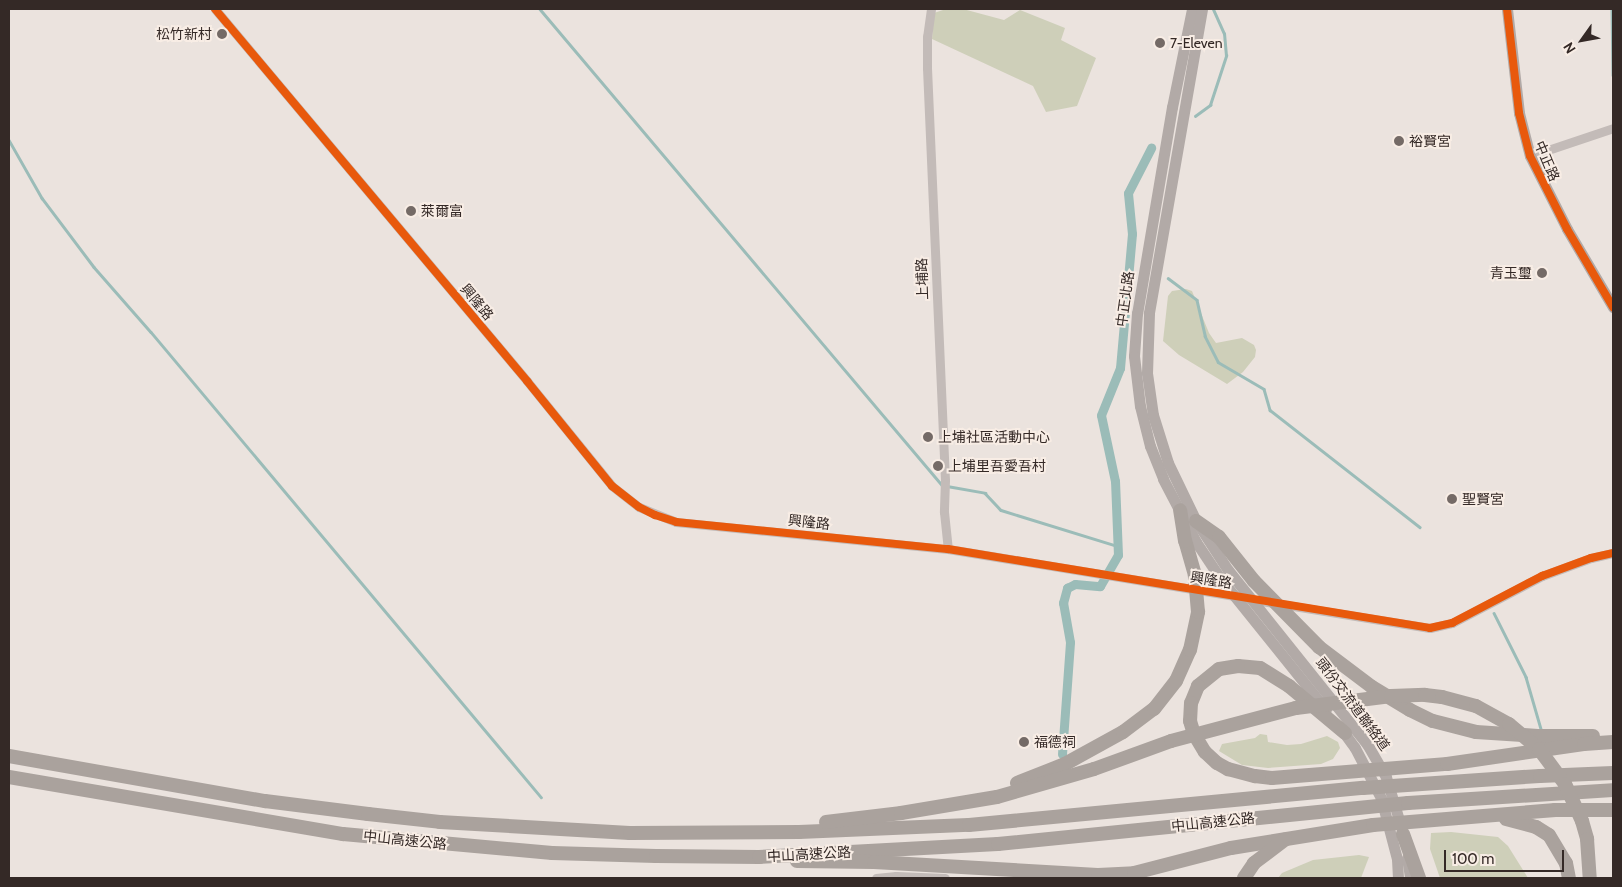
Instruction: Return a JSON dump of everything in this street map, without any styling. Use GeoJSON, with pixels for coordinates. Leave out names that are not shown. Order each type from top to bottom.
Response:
{"type":"FeatureCollection","features":[{"type":"Feature","properties":{"kind":"highway"},"geometry":{"type":"LineString","coordinates":[[977,798],[1049,771],[1093,750],[1123,732],[1154,708],[1168,693],[1185,663],[1195,637],[1198,612],[1195,575],[1180,510]]}},
{"type":"Feature","properties":{"kind":"highway"},"geometry":{"type":"LineString","coordinates":[[1196,521],[1220,537],[1254,581],[1319,647],[1372,687],[1433,721],[1458,729],[1493,734],[1613,736]]}},
{"type":"Feature","properties":{"kind":"highway"},"geometry":{"type":"LineString","coordinates":[[1345,733],[1290,686],[1260,668],[1238,666],[1218,670],[1198,686],[1191,703],[1190,721],[1199,743],[1217,763],[1228,769],[1272,778],[1398,769],[1584,744],[1613,742]]}},
{"type":"Feature","properties":{"kind":"highway"},"geometry":{"type":"LineString","coordinates":[[770,831],[784,825],[900,813],[977,798],[997,797],[1050,782],[1171,741],[1288,710],[1333,702],[1391,696],[1442,697],[1476,706],[1509,724],[1527,737],[1552,764],[1565,784],[1582,821],[1587,838],[1590,878]]}},
{"type":"Feature","properties":{"kind":"highway","name":"中山高速公路"},"geometry":{"type":"LineString","coordinates":[[9,756],[265,801],[440,822],[600,832],[770,831],[969,825],[1364,788],[1613,773]]}},
{"type":"Feature","properties":{"kind":"highway","name":"中山高速公路"},"geometry":{"type":"LineString","coordinates":[[9,777],[333,832],[446,845],[552,853],[759,857],[998,844],[1408,803],[1613,790]]}},
{"type":"Feature","properties":{"kind":"highway"},"geometry":{"type":"LineString","coordinates":[[759,857],[809,862],[874,862],[1098,875],[1134,873],[1231,848],[1374,825],[1555,810],[1613,810]]}},
{"type":"Feature","properties":{"kind":"highway"},"geometry":{"type":"LineString","coordinates":[[1493,816],[1523,822],[1549,835],[1566,863],[1569,878]]}},
{"type":"Feature","properties":{"kind":"highway"},"geometry":{"type":"LineString","coordinates":[[1402,834],[1419,878]]}},
{"type":"Feature","properties":{"kind":"highway"},"geometry":{"type":"LineString","coordinates":[[1244,878],[1254,863],[1286,839]]}},
{"type":"Feature","properties":{"kind":"highway"},"geometry":{"type":"LineString","coordinates":[[957,866],[1036,878]]}},
{"type":"Feature","properties":{"kind":"main road","name":"中正北路"},"geometry":{"type":"LineString","coordinates":[[1192,9],[1172,107],[1146,258],[1137,313],[1134,349],[1136,382],[1148,440],[1163,479],[1180,510],[1224,574]]}},
{"type":"Feature","properties":{"kind":"main road","name":"中正北路"},"geometry":{"type":"LineString","coordinates":[[1202,9],[1152,288],[1146,354],[1149,395],[1159,438],[1196,521],[1224,574]]}},
{"type":"Feature","properties":{"kind":"main road","name":"中正路"},"geometry":{"type":"LineString","coordinates":[[1508,9],[1519,113],[1530,156],[1567,229],[1613,307]]}},
{"type":"Feature","properties":{"kind":"main road","name":"頭份交流道聯絡道"},"geometry":{"type":"LineString","coordinates":[[1224,574],[1280,634],[1367,744],[1386,777],[1402,834],[1410,878]]}},
{"type":"Feature","properties":{"kind":"main road","name":"頭份交流道聯絡道"},"geometry":{"type":"LineString","coordinates":[[1224,574],[1268,641],[1345,733],[1364,763],[1381,798],[1397,859],[1398,878]]}},
{"type":"Feature","properties":{"kind":"street","name":"興隆路"},"geometry":{"type":"LineString","coordinates":[[215,9],[620,494],[639,507],[676,522],[948,549],[1430,628],[1452,623],[1542,576],[1592,558],[1613,553]]}},
{"type":"Feature","properties":{"kind":"street","name":"上埔路"},"geometry":{"type":"LineString","coordinates":[[931,9],[927,36],[928,68],[945,481],[944,512],[948,549]]}},
{"type":"Feature","properties":{"kind":"street"},"geometry":{"type":"LineString","coordinates":[[1530,156],[1613,128]]}},
{"type":"Feature","properties":{"kind":"street"},"geometry":{"type":"LineString","coordinates":[[876,878],[896,876],[945,878]]}},
{"type":"Feature","properties":{"kind":"green space"},"geometry":{"type":"Polygon","coordinates":[[[946,9],[963,9],[1004,20],[1020,10],[1065,28],[1061,40],[1096,58],[1077,106],[1046,112],[1033,86],[932,39],[934,13],[946,9]]]}},
{"type":"Feature","properties":{"kind":"green space"},"geometry":{"type":"Polygon","coordinates":[[[1186,289],[1192,291],[1209,333],[1216,343],[1242,338],[1254,345],[1256,350],[1255,357],[1243,372],[1227,384],[1179,355],[1163,341],[1168,296],[1172,291],[1186,289]]]}},
{"type":"Feature","properties":{"kind":"green space"},"geometry":{"type":"Polygon","coordinates":[[[1260,734],[1267,735],[1268,742],[1287,745],[1301,744],[1327,736],[1338,742],[1340,748],[1333,759],[1321,764],[1268,768],[1242,765],[1219,751],[1222,744],[1255,738],[1260,734]]]}},
{"type":"Feature","properties":{"kind":"green space"},"geometry":{"type":"Polygon","coordinates":[[[1451,832],[1498,837],[1508,846],[1528,878],[1440,878],[1430,849],[1431,833],[1451,832]]]}},
{"type":"Feature","properties":{"kind":"green space"},"geometry":{"type":"Polygon","coordinates":[[[1359,855],[1369,857],[1361,878],[1278,878],[1282,873],[1313,860],[1359,855]]]}},
{"type":"Feature","properties":{"kind":"waterway"},"geometry":{"type":"LineString","coordinates":[[540,9],[942,485]]}},
{"type":"Feature","properties":{"kind":"waterway"},"geometry":{"type":"LineString","coordinates":[[1195,116],[1210,105],[1226,56],[1224,34],[1213,9]]}},
{"type":"Feature","properties":{"kind":"waterway"},"geometry":{"type":"LineString","coordinates":[[1612,9],[1613,75]]}},
{"type":"Feature","properties":{"kind":"waterway"},"geometry":{"type":"LineString","coordinates":[[9,140],[42,198],[94,267],[151,332],[541,797]]}},
{"type":"Feature","properties":{"kind":"waterway"},"geometry":{"type":"LineString","coordinates":[[1062,754],[1070,642],[1063,603],[1067,588],[1075,584],[1100,586],[1118,555],[1115,481],[1101,415],[1120,368],[1132,234],[1128,193],[1151,148]]}},
{"type":"Feature","properties":{"kind":"waterway"},"geometry":{"type":"LineString","coordinates":[[1168,278],[1197,300],[1205,336],[1218,362],[1264,389],[1270,410],[1420,527]]}},
{"type":"Feature","properties":{"kind":"waterway"},"geometry":{"type":"LineString","coordinates":[[947,486],[985,493],[1001,510],[1117,546]]}},
{"type":"Feature","properties":{"kind":"waterway"},"geometry":{"type":"LineString","coordinates":[[1494,613],[1526,677],[1541,729]]}},
{"type":"Feature","properties":{"kind":"cycle path"},"geometry":{"type":"LineString","coordinates":[[215,9],[527,381],[612,486],[639,507],[655,515],[676,522],[948,549],[1430,628],[1452,623],[1542,576],[1591,558],[1613,553]]}},
{"type":"Feature","properties":{"kind":"cycle path"},"geometry":{"type":"LineString","coordinates":[[1507,9],[1519,113],[1530,156],[1567,229],[1613,307]]}},
{"type":"Feature","properties":{"kind":"place","name":"松竹新村"},"geometry":{"type":"Point","coordinates":[222,34]}},
{"type":"Feature","properties":{"kind":"place","name":"7-Eleven"},"geometry":{"type":"Point","coordinates":[1160,43]}},
{"type":"Feature","properties":{"kind":"place","name":"裕賢宮"},"geometry":{"type":"Point","coordinates":[1399,141]}},
{"type":"Feature","properties":{"kind":"place","name":"萊爾富"},"geometry":{"type":"Point","coordinates":[411,211]}},
{"type":"Feature","properties":{"kind":"place","name":"青玉璽"},"geometry":{"type":"Point","coordinates":[1542,273]}},
{"type":"Feature","properties":{"kind":"place","name":"上埔社區活動中心"},"geometry":{"type":"Point","coordinates":[928,437]}},
{"type":"Feature","properties":{"kind":"place","name":"上埔里吾愛吾村"},"geometry":{"type":"Point","coordinates":[938,466]}},
{"type":"Feature","properties":{"kind":"place","name":"聖賢宮"},"geometry":{"type":"Point","coordinates":[1452,499]}},
{"type":"Feature","properties":{"kind":"place","name":"福德祠"},"geometry":{"type":"Point","coordinates":[1024,742]}}]}
